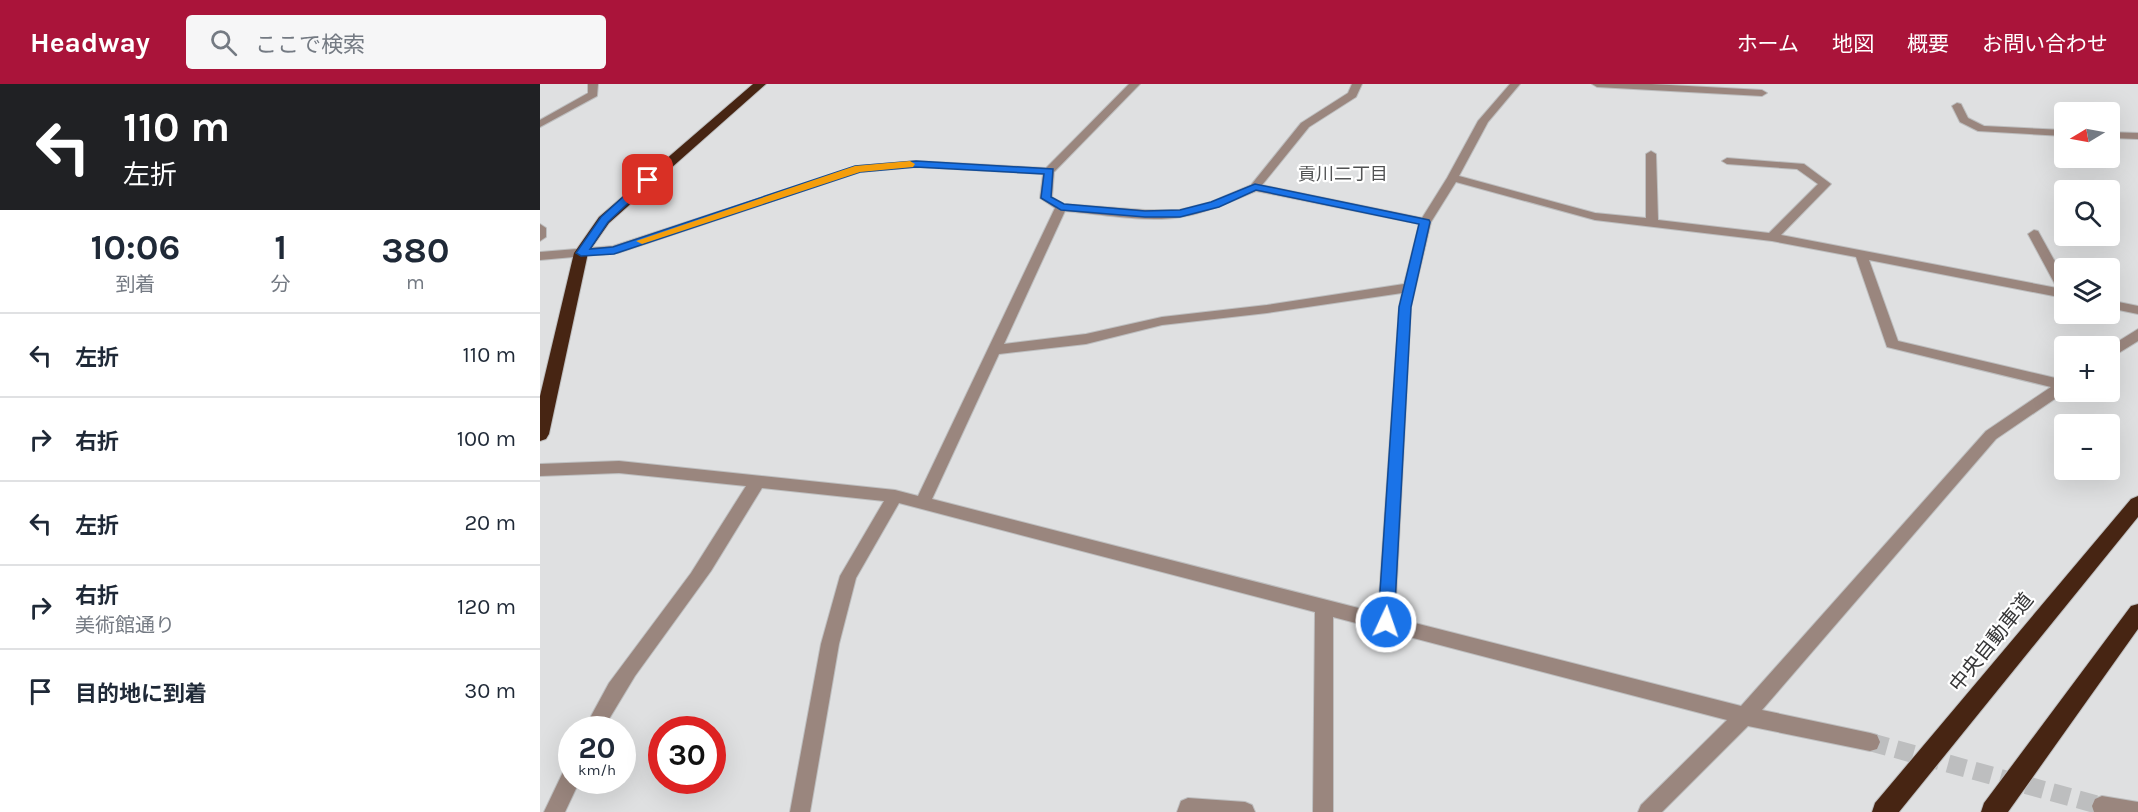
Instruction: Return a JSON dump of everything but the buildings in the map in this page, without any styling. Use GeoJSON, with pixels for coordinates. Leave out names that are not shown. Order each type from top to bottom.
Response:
{"type":"FeatureCollection","features":[{"type":"Feature","properties":{"kind":"highway"},"geometry":{"type":"LineString","coordinates":[[540,434],[581,253],[604,220],[760,84]]}},
{"type":"Feature","properties":{"kind":"highway","name":"中央自動車道"},"geometry":{"type":"LineString","coordinates":[[1884,812],[2040,620],[2138,504]]}},
{"type":"Feature","properties":{"kind":"highway"},"geometry":{"type":"LineString","coordinates":[[1993,812],[2098,665],[2138,614]]}},
{"type":"Feature","properties":{"kind":"street"},"geometry":{"type":"LineString","coordinates":[[540,124],[593,94],[592,84]]}},
{"type":"Feature","properties":{"kind":"street"},"geometry":{"type":"LineString","coordinates":[[1136,84],[1049,171],[1046,198],[1061,207],[1145,214],[1180,214],[1215,204],[1255,187],[1305,125],[1352,95],[1357,84]]}},
{"type":"Feature","properties":{"kind":"street"},"geometry":{"type":"LineString","coordinates":[[1386,622],[1408,288],[1425,222],[1453,178],[1483,121],[1515,84]]}},
{"type":"Feature","properties":{"kind":"street"},"geometry":{"type":"LineString","coordinates":[[1597,84],[1762,93]]}},
{"type":"Feature","properties":{"kind":"street"},"geometry":{"type":"LineString","coordinates":[[1957,106],[1964,120],[1982,129],[2054,133]]}},
{"type":"Feature","properties":{"kind":"street"},"geometry":{"type":"LineString","coordinates":[[2120,135],[2138,136]]}},
{"type":"Feature","properties":{"kind":"street"},"geometry":{"type":"LineString","coordinates":[[1651,154],[1652,222]]}},
{"type":"Feature","properties":{"kind":"street"},"geometry":{"type":"LineString","coordinates":[[1727,161],[1800,166],[1825,184],[1772,237]]}},
{"type":"Feature","properties":{"kind":"street"},"geometry":{"type":"LineString","coordinates":[[540,256],[614,250],[859,169],[916,164],[1049,171]]}},
{"type":"Feature","properties":{"kind":"street"},"geometry":{"type":"LineString","coordinates":[[1453,178],[1571,211],[1772,237],[1862,256],[2054,290]]}},
{"type":"Feature","properties":{"kind":"street"},"geometry":{"type":"LineString","coordinates":[[1255,187],[1425,222]]}},
{"type":"Feature","properties":{"kind":"street"},"geometry":{"type":"LineString","coordinates":[[922,504],[1061,207]]}},
{"type":"Feature","properties":{"kind":"street"},"geometry":{"type":"LineString","coordinates":[[540,228],[540,237]]}},
{"type":"Feature","properties":{"kind":"street"},"geometry":{"type":"LineString","coordinates":[[2034,234],[2054,273]]}},
{"type":"Feature","properties":{"kind":"street"},"geometry":{"type":"LineString","coordinates":[[1862,256],[1892,344],[2054,383]]}},
{"type":"Feature","properties":{"kind":"street"},"geometry":{"type":"LineString","coordinates":[[994,350],[1086,339],[1162,321],[1267,309],[1408,288]]}},
{"type":"Feature","properties":{"kind":"street"},"geometry":{"type":"LineString","coordinates":[[2120,306],[2138,310]]}},
{"type":"Feature","properties":{"kind":"street"},"geometry":{"type":"LineString","coordinates":[[2120,346],[2138,334]]}},
{"type":"Feature","properties":{"kind":"street"},"geometry":{"type":"LineString","coordinates":[[1648,812],[1745,716],[1991,435],[2054,392]]}},
{"type":"Feature","properties":{"kind":"street"},"geometry":{"type":"LineString","coordinates":[[540,470],[618,467],[895,496],[1745,716],[1870,742]]}},
{"type":"Feature","properties":{"kind":"street"},"geometry":{"type":"LineString","coordinates":[[600,716],[638,658],[698,578],[758,481]]}},
{"type":"Feature","properties":{"kind":"street"},"geometry":{"type":"LineString","coordinates":[[800,812],[830,644],[848,576],[895,496]]}},
{"type":"Feature","properties":{"kind":"street"},"geometry":{"type":"LineString","coordinates":[[1323,812],[1324,606]]}},
{"type":"Feature","properties":{"kind":"street"},"geometry":{"type":"LineString","coordinates":[[554,812],[563,794]]}},
{"type":"Feature","properties":{"kind":"street"},"geometry":{"type":"LineString","coordinates":[[2102,806],[2138,812]]}},
{"type":"Feature","properties":{"kind":"street"},"geometry":{"type":"LineString","coordinates":[[1187,812],[1188,808],[1245,812]]}},
{"type":"Feature","properties":{"kind":"tunnel"},"geometry":{"type":"LineString","coordinates":[[1870,742],[2102,806]]}},
{"type":"Feature","properties":{"kind":"slow traffic"},"geometry":{"type":"LineString","coordinates":[[642,241],[826,178],[859,169],[910,164]]}},
{"type":"Feature","properties":{"kind":"district","name":"貢川二丁目"},"geometry":{"type":"Point","coordinates":[1343,174]}},
{"type":"Feature","properties":{"kind":"route"},"geometry":{"type":"LineString","coordinates":[[648,180],[604,220],[581,253],[614,250],[826,178],[859,169],[887,165],[916,164],[1049,171],[1046,198],[1061,207],[1145,214],[1180,214],[1215,204],[1255,187],[1425,222],[1405,307],[1386,622]]}}]}
